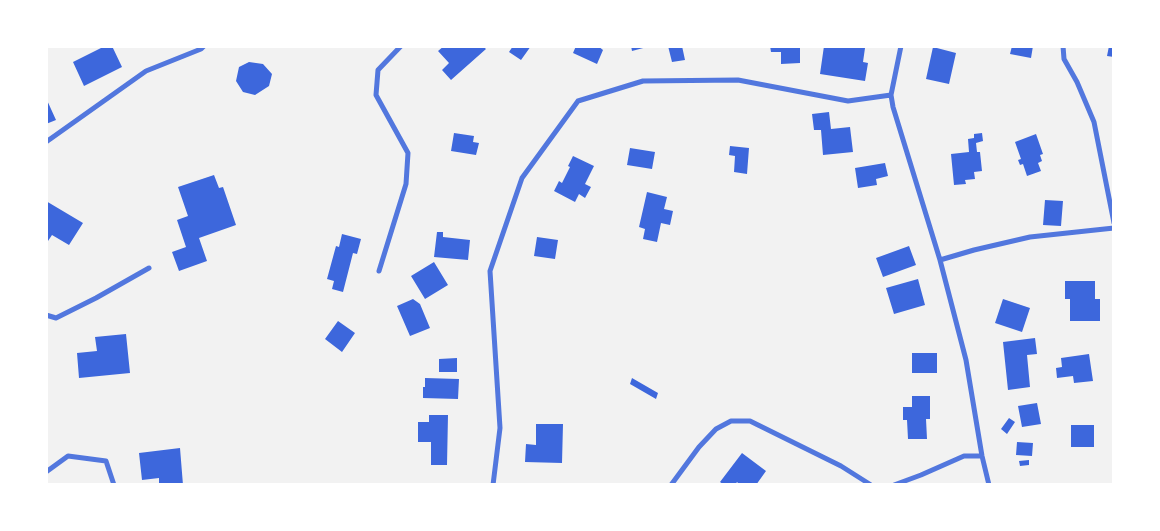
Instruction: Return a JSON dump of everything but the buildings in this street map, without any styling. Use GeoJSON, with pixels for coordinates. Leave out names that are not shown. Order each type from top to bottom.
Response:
{"type":"FeatureCollection","features":[{"type":"Feature","properties":{"kind":"street"},"geometry":{"type":"LineString","coordinates":[[46,142],[146,71],[201,49],[204,46]]}},
{"type":"Feature","properties":{"kind":"street"},"geometry":{"type":"LineString","coordinates":[[379,271],[406,184],[408,153],[376,95],[378,70],[401,46]]}},
{"type":"Feature","properties":{"kind":"street"},"geometry":{"type":"LineString","coordinates":[[901,46],[891,95],[893,107],[940,260],[966,360],[982,456],[989,485]]}},
{"type":"Feature","properties":{"kind":"street"},"geometry":{"type":"LineString","coordinates":[[1063,46],[1064,59],[1077,82],[1094,122],[1114,223]]}},
{"type":"Feature","properties":{"kind":"street"},"geometry":{"type":"LineString","coordinates":[[493,485],[500,428],[490,271],[522,178],[578,101],[643,81],[738,80],[848,101],[891,95]]}},
{"type":"Feature","properties":{"kind":"street"},"geometry":{"type":"LineString","coordinates":[[940,260],[1030,237],[1114,228]]}},
{"type":"Feature","properties":{"kind":"street"},"geometry":{"type":"LineString","coordinates":[[46,315],[56,318],[149,268]]}},
{"type":"Feature","properties":{"kind":"street"},"geometry":{"type":"LineString","coordinates":[[670,485],[716,428],[731,421],[750,421],[841,466],[871,485]]}},
{"type":"Feature","properties":{"kind":"street"},"geometry":{"type":"LineString","coordinates":[[46,472],[68,456],[106,461],[114,485]]}},
{"type":"Feature","properties":{"kind":"street"},"geometry":{"type":"LineString","coordinates":[[894,485],[964,456],[982,456]]}}]}
